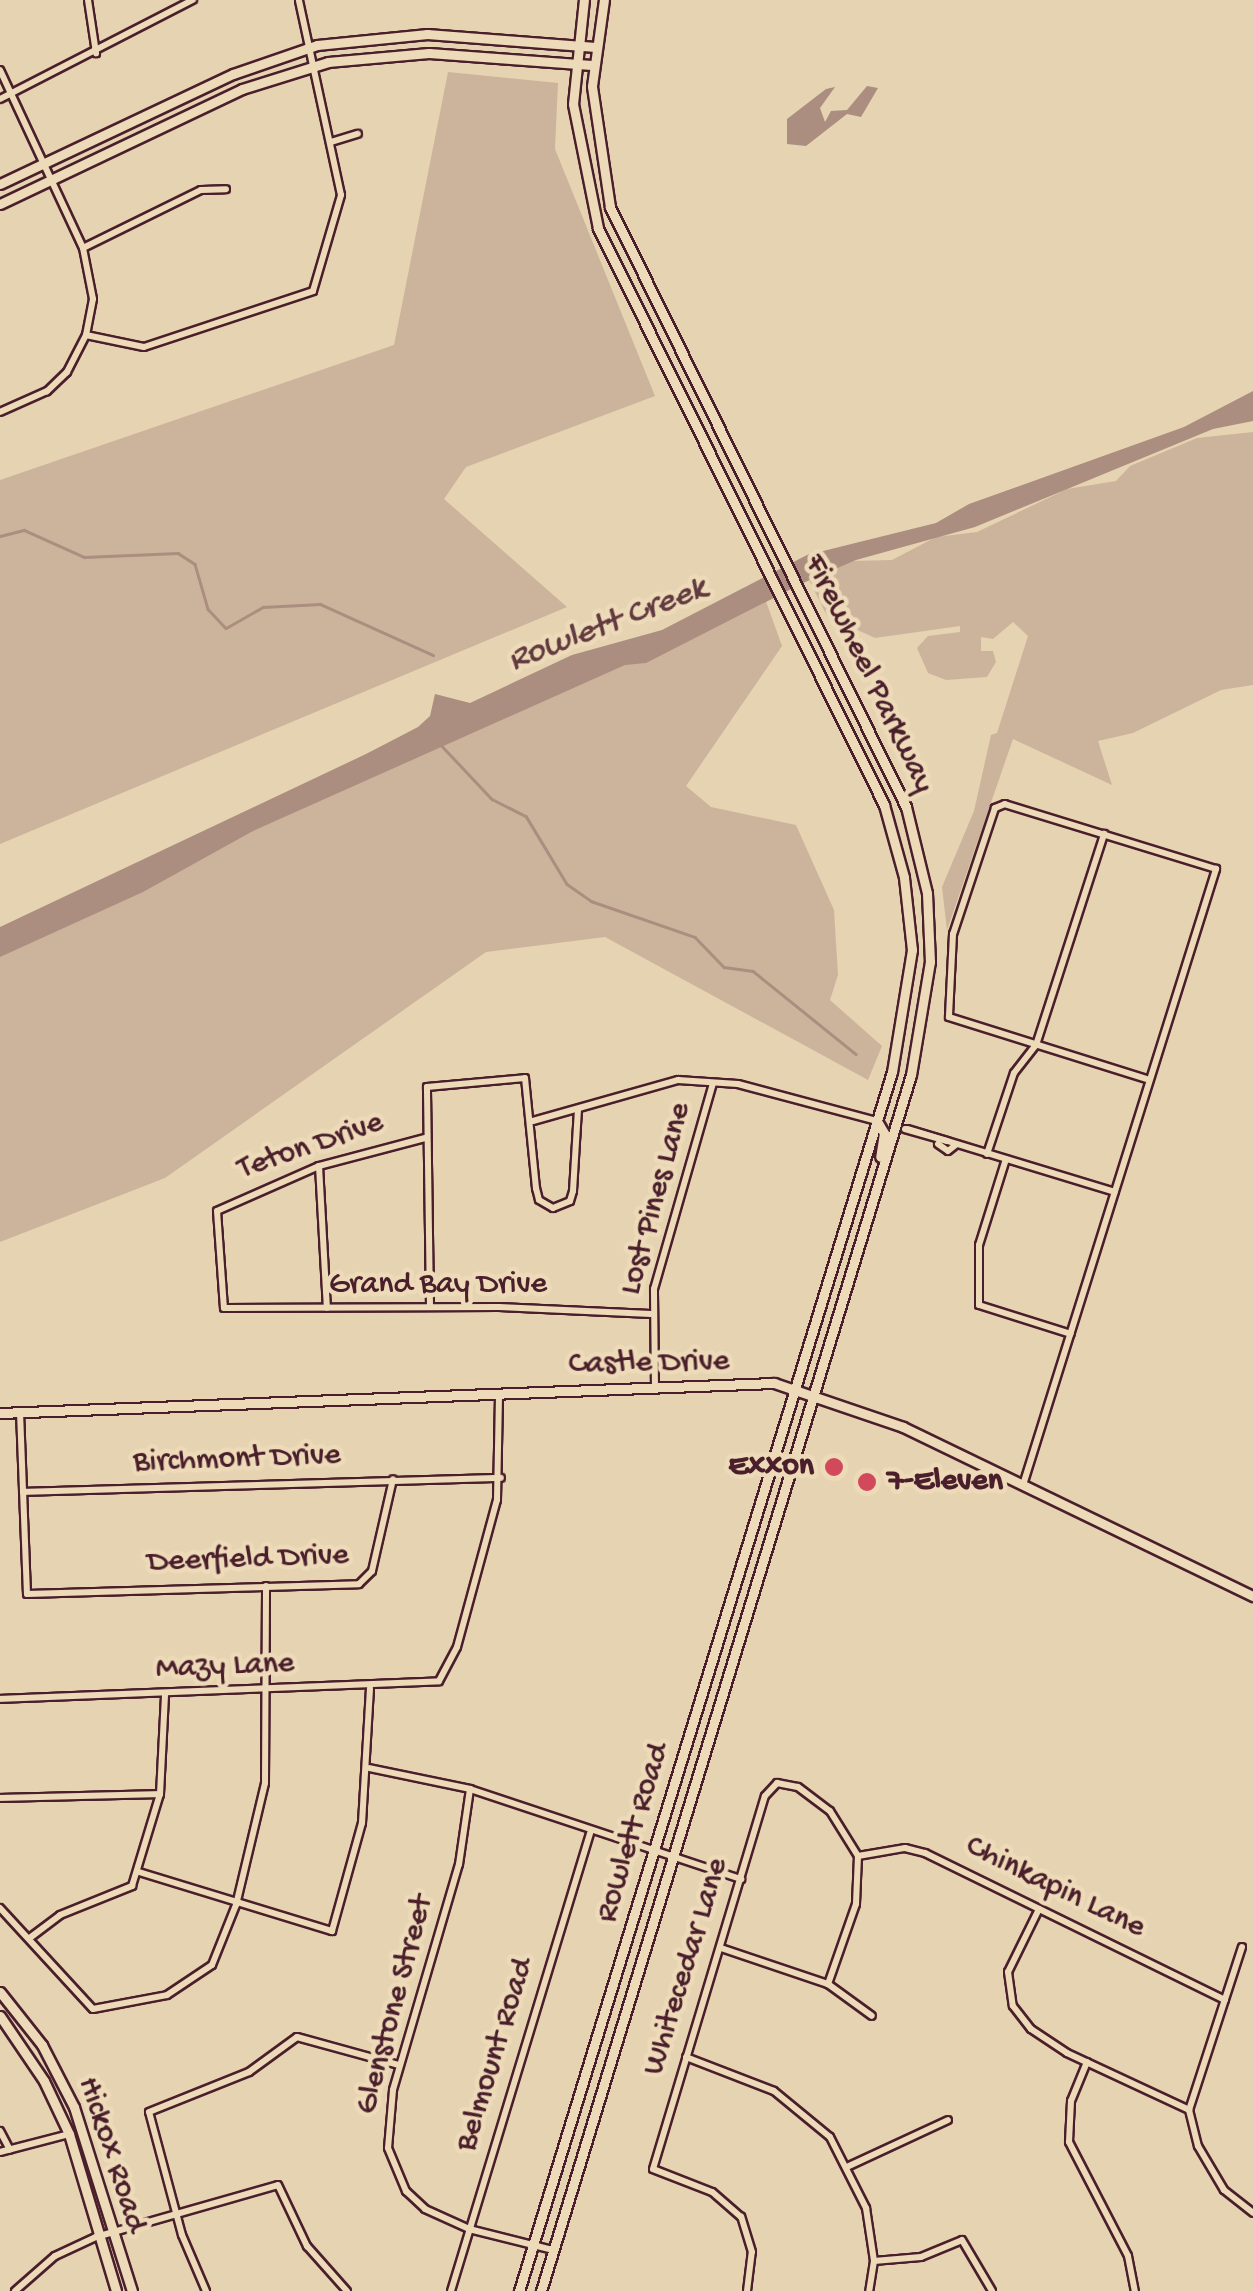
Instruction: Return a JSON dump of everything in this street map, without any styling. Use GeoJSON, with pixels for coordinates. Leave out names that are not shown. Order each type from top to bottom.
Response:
{"type":"FeatureCollection","features":[{"type":"Feature","properties":{"kind":"main road","name":"Firewheel Parkway"},"geometry":{"type":"LineString","coordinates":[[584,0],[575,44],[575,130],[594,214],[884,805],[908,900],[909,993],[877,1122],[796,1390]]}},
{"type":"Feature","properties":{"kind":"main road","name":"Firewheel Parkway"},"geometry":{"type":"LineString","coordinates":[[604,0],[592,65],[596,151],[610,206],[906,807],[927,892],[926,1009],[896,1125],[812,1394]]}},
{"type":"Feature","properties":{"kind":"main road"},"geometry":{"type":"LineString","coordinates":[[0,184],[233,74],[305,49],[391,34],[595,46]]}},
{"type":"Feature","properties":{"kind":"main road"},"geometry":{"type":"LineString","coordinates":[[0,204],[242,89],[310,67],[429,53],[592,65]]}},
{"type":"Feature","properties":{"kind":"main road"},"geometry":{"type":"LineString","coordinates":[[873,1199],[884,1134],[877,1122]]}},
{"type":"Feature","properties":{"kind":"main road","name":"Castle Drive"},"geometry":{"type":"LineString","coordinates":[[0,1412],[774,1384],[903,1426],[1253,1596]]}},
{"type":"Feature","properties":{"kind":"main road","name":"Rowlett Road"},"geometry":{"type":"LineString","coordinates":[[519,2291],[796,1390]]}},
{"type":"Feature","properties":{"kind":"main road","name":"Rowlett Road"},"geometry":{"type":"LineString","coordinates":[[541,2291],[812,1394]]}},
{"type":"Feature","properties":{"kind":"main road"},"geometry":{"type":"LineString","coordinates":[[707,1673],[726,1680]]}},
{"type":"Feature","properties":{"kind":"main road","name":"Hickox Road"},"geometry":{"type":"LineString","coordinates":[[0,1992],[42,2045],[74,2107],[132,2291]]}},
{"type":"Feature","properties":{"kind":"main road","name":"Hickox Road"},"geometry":{"type":"LineString","coordinates":[[0,2016],[44,2080],[69,2134],[96,2237],[116,2291]]}},
{"type":"Feature","properties":{"kind":"street"},"geometry":{"type":"LineString","coordinates":[[88,0],[96,53]]}},
{"type":"Feature","properties":{"kind":"street"},"geometry":{"type":"LineString","coordinates":[[0,99],[193,0]]}},
{"type":"Feature","properties":{"kind":"street"},"geometry":{"type":"LineString","coordinates":[[86,335],[130,347],[158,344],[313,291],[339,213],[331,142],[305,49],[298,0]]}},
{"type":"Feature","properties":{"kind":"street"},"geometry":{"type":"LineString","coordinates":[[0,70],[40,164],[82,248],[93,286],[86,335],[67,372],[47,391],[0,412]]}},
{"type":"Feature","properties":{"kind":"street"},"geometry":{"type":"LineString","coordinates":[[331,142],[358,134]]}},
{"type":"Feature","properties":{"kind":"street"},"geometry":{"type":"LineString","coordinates":[[82,248],[201,190],[226,189]]}},
{"type":"Feature","properties":{"kind":"street"},"geometry":{"type":"LineString","coordinates":[[1023,1486],[1147,1079],[1216,869],[1005,804],[995,808],[958,919],[948,1017],[1147,1079]]}},
{"type":"Feature","properties":{"kind":"street"},"geometry":{"type":"LineString","coordinates":[[988,1154],[1014,1073],[1036,1046],[1104,834]]}},
{"type":"Feature","properties":{"kind":"street"},"geometry":{"type":"LineString","coordinates":[[430,1306],[427,1087],[525,1078],[533,1121],[536,1188],[540,1200],[553,1208],[570,1201],[573,1192],[578,1109]]}},
{"type":"Feature","properties":{"kind":"street"},"geometry":{"type":"LineString","coordinates":[[533,1121],[666,1081],[771,1091],[877,1122]]}},
{"type":"Feature","properties":{"kind":"street","name":"Lost Pines Lane"},"geometry":{"type":"LineString","coordinates":[[655,1388],[652,1314],[659,1266],[713,1083]]}},
{"type":"Feature","properties":{"kind":"street"},"geometry":{"type":"LineString","coordinates":[[896,1125],[1114,1192]]}},
{"type":"Feature","properties":{"kind":"street","name":"Teton Drive"},"geometry":{"type":"LineString","coordinates":[[224,1308],[217,1211],[253,1190],[319,1166],[425,1138]]}},
{"type":"Feature","properties":{"kind":"street"},"geometry":{"type":"LineString","coordinates":[[1006,1159],[979,1245],[979,1306],[1070,1334]]}},
{"type":"Feature","properties":{"kind":"street"},"geometry":{"type":"LineString","coordinates":[[319,1166],[327,1308]]}},
{"type":"Feature","properties":{"kind":"street","name":"Grand Bay Drive"},"geometry":{"type":"LineString","coordinates":[[224,1308],[430,1306],[652,1314]]}},
{"type":"Feature","properties":{"kind":"street"},"geometry":{"type":"LineString","coordinates":[[499,1393],[501,1478]]}},
{"type":"Feature","properties":{"kind":"street"},"geometry":{"type":"LineString","coordinates":[[20,1412],[24,1492]]}},
{"type":"Feature","properties":{"kind":"street","name":"Birchmont Drive"},"geometry":{"type":"LineString","coordinates":[[24,1492],[501,1478]]}},
{"type":"Feature","properties":{"kind":"street","name":"Mazy Lane"},"geometry":{"type":"LineString","coordinates":[[0,1699],[431,1684],[447,1673],[501,1478]]}},
{"type":"Feature","properties":{"kind":"street","name":"Deerfield Drive"},"geometry":{"type":"LineString","coordinates":[[24,1492],[27,1594],[266,1586],[366,1580],[393,1479]]}},
{"type":"Feature","properties":{"kind":"street"},"geometry":{"type":"LineString","coordinates":[[0,1908],[31,1937],[93,2009],[167,1995],[194,1982],[225,1944],[265,1783],[266,1586]]}},
{"type":"Feature","properties":{"kind":"street"},"geometry":{"type":"LineString","coordinates":[[138,1872],[236,1906],[332,1931],[362,1824],[369,1768],[370,1688]]}},
{"type":"Feature","properties":{"kind":"street"},"geometry":{"type":"LineString","coordinates":[[31,1937],[60,1916],[121,1893],[138,1872],[160,1794],[165,1694]]}},
{"type":"Feature","properties":{"kind":"street"},"geometry":{"type":"LineString","coordinates":[[369,1768],[470,1788],[590,1833],[740,1879]]}},
{"type":"Feature","properties":{"kind":"street","name":"Whitecedar Lane"},"geometry":{"type":"LineString","coordinates":[[747,2291],[752,2252],[741,2217],[712,2192],[653,2170],[766,1796],[777,1782],[798,1787],[830,1811],[858,1856]]}},
{"type":"Feature","properties":{"kind":"street","name":"Glenstone Street"},"geometry":{"type":"LineString","coordinates":[[470,1788],[459,1864],[388,2116],[392,2165],[425,2209],[469,2229],[554,2250]]}},
{"type":"Feature","properties":{"kind":"street"},"geometry":{"type":"LineString","coordinates":[[0,1798],[160,1794]]}},
{"type":"Feature","properties":{"kind":"street","name":"Belmount Road"},"geometry":{"type":"LineString","coordinates":[[450,2291],[590,1833]]}},
{"type":"Feature","properties":{"kind":"street","name":"Chinkapin Lane"},"geometry":{"type":"LineString","coordinates":[[858,1856],[916,1850],[1225,2000]]}},
{"type":"Feature","properties":{"kind":"street"},"geometry":{"type":"LineString","coordinates":[[828,1984],[856,1904],[858,1856]]}},
{"type":"Feature","properties":{"kind":"street"},"geometry":{"type":"LineString","coordinates":[[1039,1909],[1008,1972],[1007,1994],[1031,2029],[1087,2062],[1189,2110]]}},
{"type":"Feature","properties":{"kind":"street"},"geometry":{"type":"LineString","coordinates":[[721,1948],[828,1984],[872,2016]]}},
{"type":"Feature","properties":{"kind":"street"},"geometry":{"type":"LineString","coordinates":[[1242,1948],[1189,2110],[1202,2156],[1232,2200],[1253,2214]]}},
{"type":"Feature","properties":{"kind":"street"},"geometry":{"type":"LineString","coordinates":[[206,2291],[175,2213],[146,2120],[156,2106],[248,2072],[297,2037],[400,2064]]}},
{"type":"Feature","properties":{"kind":"street"},"geometry":{"type":"LineString","coordinates":[[686,2057],[795,2104],[848,2166],[866,2208],[874,2261],[869,2291]]}},
{"type":"Feature","properties":{"kind":"street"},"geometry":{"type":"LineString","coordinates":[[1087,2062],[1071,2101],[1068,2142],[1122,2243],[1135,2291]]}},
{"type":"Feature","properties":{"kind":"street"},"geometry":{"type":"LineString","coordinates":[[848,2166],[935,2120],[948,2120]]}},
{"type":"Feature","properties":{"kind":"street"},"geometry":{"type":"LineString","coordinates":[[0,2131],[10,2150]]}},
{"type":"Feature","properties":{"kind":"street"},"geometry":{"type":"LineString","coordinates":[[0,2152],[69,2134]]}},
{"type":"Feature","properties":{"kind":"street"},"geometry":{"type":"LineString","coordinates":[[15,2291],[46,2262],[96,2237],[268,2186],[284,2190],[307,2246],[346,2291]]}},
{"type":"Feature","properties":{"kind":"street"},"geometry":{"type":"LineString","coordinates":[[874,2261],[921,2257],[962,2240],[992,2291]]}},
{"type":"Feature","properties":{"kind":"shaded area"},"geometry":{"type":"Polygon","coordinates":[[[448,72],[558,83],[555,149],[655,396],[466,467],[444,499],[567,607],[0,844],[0,480],[394,345],[448,72]]]}},
{"type":"Feature","properties":{"kind":"shaded area"},"geometry":{"type":"Polygon","coordinates":[[[867,86],[878,88],[861,117],[847,114],[806,146],[787,144],[787,119],[826,89],[835,87],[820,108],[825,122],[831,111],[847,110],[867,86]]]}},
{"type":"Feature","properties":{"kind":"shaded area"},"geometry":{"type":"Polygon","coordinates":[[[1253,391],[1253,421],[1213,429],[975,527],[856,560],[646,663],[625,665],[253,831],[143,892],[0,957],[0,927],[418,727],[430,716],[435,694],[470,703],[572,655],[662,630],[807,555],[936,523],[969,504],[1184,427],[1253,391]]]}},
{"type":"Feature","properties":{"kind":"shaded area"},"geometry":{"type":"Polygon","coordinates":[[[1253,432],[1253,685],[1221,690],[1133,733],[1098,741],[1112,785],[1013,739],[947,930],[942,887],[974,811],[991,735],[997,733],[1028,636],[1013,622],[993,639],[981,637],[981,651],[993,651],[996,662],[987,677],[946,680],[928,673],[917,648],[928,636],[960,632],[960,626],[875,638],[827,616],[809,580],[851,561],[892,560],[936,537],[977,532],[1067,489],[1116,481],[1130,466],[1197,438],[1253,432]]]}},
{"type":"Feature","properties":{"kind":"shaded area"},"geometry":{"type":"Polygon","coordinates":[[[764,596],[782,646],[686,786],[711,807],[796,825],[834,910],[838,975],[830,1000],[882,1046],[868,1080],[605,937],[486,952],[165,1178],[0,1242],[0,941],[213,834],[764,596]]]}},
{"type":"Feature","properties":{"kind":"waterway"},"geometry":{"type":"LineString","coordinates":[[0,536],[24,530],[84,557],[178,553],[195,564],[208,609],[226,628],[263,607],[320,604],[433,655]]}},
{"type":"Feature","properties":{"kind":"waterway"},"geometry":{"type":"LineString","coordinates":[[442,746],[492,799],[526,816],[567,884],[591,901],[695,937],[724,967],[753,971],[856,1054]]}},
{"type":"Feature","properties":{"kind":"place","name":"Exxon"},"geometry":{"type":"Point","coordinates":[834,1467]}},
{"type":"Feature","properties":{"kind":"place","name":"7-Eleven"},"geometry":{"type":"Point","coordinates":[867,1482]}},
{"type":"Feature","properties":{"kind":"water label","name":"Rowlett Creek"},"geometry":{"type":"Point","coordinates":[608,626]}}]}
